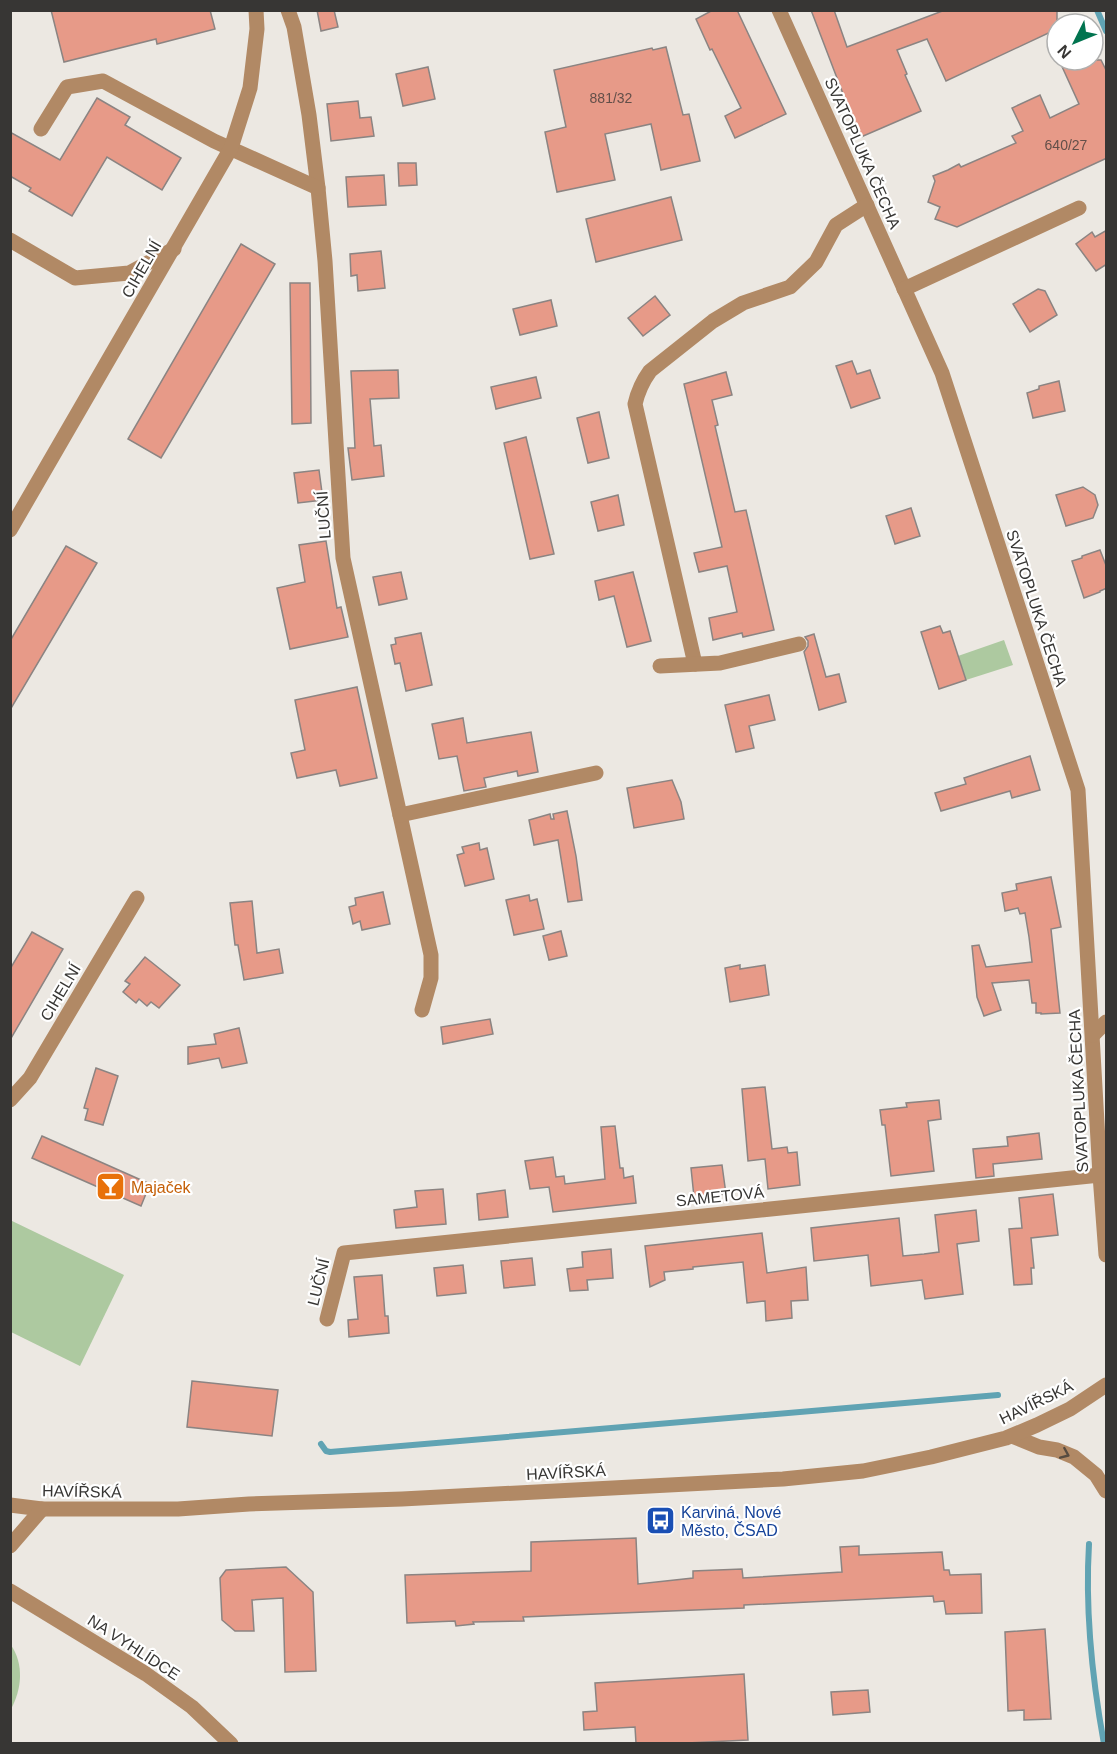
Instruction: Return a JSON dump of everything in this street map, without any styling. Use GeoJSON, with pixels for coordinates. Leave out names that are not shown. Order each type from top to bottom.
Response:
{"type":"FeatureCollection","features":[{"type":"Feature","properties":{"kind":"street","name":"CIHELNÍ"},"geometry":{"type":"LineString","coordinates":[[10,530],[231,148],[250,88],[257,29],[256,10]]}},
{"type":"Feature","properties":{"kind":"street","name":"LUČNÍ"},"geometry":{"type":"LineString","coordinates":[[288,10],[294,27],[309,115],[318,188],[325,261],[344,558],[431,956],[431,978],[422,1010]]}},
{"type":"Feature","properties":{"kind":"street","name":"SVATOPLUKA ČECHA"},"geometry":{"type":"LineString","coordinates":[[778,10],[942,373],[1078,790],[1100,1175],[1107,1255]]}},
{"type":"Feature","properties":{"kind":"street"},"geometry":{"type":"LineString","coordinates":[[41,129],[68,87],[103,81],[231,148],[318,188]]}},
{"type":"Feature","properties":{"kind":"street"},"geometry":{"type":"LineString","coordinates":[[695,664],[635,404],[637,393],[642,381],[650,371],[713,321],[743,303],[790,287],[816,262],[836,225],[867,205]]}},
{"type":"Feature","properties":{"kind":"street"},"geometry":{"type":"LineString","coordinates":[[904,289],[1079,208]]}},
{"type":"Feature","properties":{"kind":"street"},"geometry":{"type":"LineString","coordinates":[[10,240],[75,278],[129,273],[174,249]]}},
{"type":"Feature","properties":{"kind":"street"},"geometry":{"type":"LineString","coordinates":[[660,666],[720,663],[799,644]]}},
{"type":"Feature","properties":{"kind":"street"},"geometry":{"type":"LineString","coordinates":[[400,814],[596,773]]}},
{"type":"Feature","properties":{"kind":"street","name":"CIHELNÍ"},"geometry":{"type":"LineString","coordinates":[[10,1100],[30,1078],[137,898]]}},
{"type":"Feature","properties":{"kind":"street"},"geometry":{"type":"LineString","coordinates":[[1093,1035],[1107,1022]]}},
{"type":"Feature","properties":{"kind":"street","name":"SAMETOVÁ"},"geometry":{"type":"LineString","coordinates":[[344,1253],[1100,1175]]}},
{"type":"Feature","properties":{"kind":"street","name":"LUČNÍ"},"geometry":{"type":"LineString","coordinates":[[327,1319],[344,1253]]}},
{"type":"Feature","properties":{"kind":"street","name":"HAVÍŘSKÁ"},"geometry":{"type":"LineString","coordinates":[[10,1505],[42,1509],[178,1509],[783,1479],[863,1471],[931,1457],[1012,1436],[1070,1409],[1107,1385]]}},
{"type":"Feature","properties":{"kind":"street"},"geometry":{"type":"LineString","coordinates":[[1012,1436],[1039,1447],[1057,1450],[1074,1458],[1096,1475],[1107,1491]]}},
{"type":"Feature","properties":{"kind":"street"},"geometry":{"type":"LineString","coordinates":[[10,1546],[42,1509]]}},
{"type":"Feature","properties":{"kind":"street","name":"NA VYHLÍDCE"},"geometry":{"type":"LineString","coordinates":[[10,1591],[146,1674],[192,1707],[231,1743]]}},
{"type":"Feature","properties":{"kind":"green space"},"geometry":{"type":"Polygon","coordinates":[[[1004,640],[1013,665],[966,680],[958,656],[1004,640]]]}},
{"type":"Feature","properties":{"kind":"green space"},"geometry":{"type":"Polygon","coordinates":[[[10,1220],[124,1275],[80,1366],[11,1332],[10,1220]]]}},
{"type":"Feature","properties":{"kind":"green space"},"geometry":{"type":"Polygon","coordinates":[[[11,1645],[18,1660],[20,1677],[11,1709],[11,1645]]]}},
{"type":"Feature","properties":{"kind":"building"},"geometry":{"type":"Polygon","coordinates":[[[51,10],[210,10],[215,29],[157,44],[156,39],[64,62],[51,10]]]}},
{"type":"Feature","properties":{"kind":"building"},"geometry":{"type":"Polygon","coordinates":[[[317,10],[334,10],[338,27],[321,31],[317,10]]]}},
{"type":"Feature","properties":{"kind":"building"},"geometry":{"type":"Polygon","coordinates":[[[713,10],[737,10],[786,114],[735,138],[725,116],[741,108],[696,19],[713,10]]]}},
{"type":"Feature","properties":{"kind":"building"},"geometry":{"type":"Polygon","coordinates":[[[811,10],[834,10],[847,47],[945,10],[1057,10],[1057,12],[1045,12],[1045,35],[946,81],[927,39],[897,50],[921,111],[861,137],[811,10]]]}},
{"type":"Feature","properties":{"kind":"building"},"geometry":{"type":"Polygon","coordinates":[[[666,47],[683,115],[689,114],[700,161],[661,170],[651,124],[605,134],[615,180],[557,192],[545,132],[566,127],[554,70],[652,48],[653,50],[666,47]]]}},
{"type":"Feature","properties":{"kind":"building"},"geometry":{"type":"Polygon","coordinates":[[[428,67],[435,99],[403,106],[396,74],[428,67]]]}},
{"type":"Feature","properties":{"kind":"building"},"geometry":{"type":"Polygon","coordinates":[[[1105,68],[1107,72],[1107,158],[957,227],[935,219],[940,207],[928,202],[935,181],[933,176],[959,164],[961,167],[1016,143],[1012,136],[1023,131],[1012,108],[1040,95],[1050,118],[1079,104],[1064,72],[1105,72],[1105,68]]]}},
{"type":"Feature","properties":{"kind":"building"},"geometry":{"type":"Polygon","coordinates":[[[97,98],[130,117],[125,125],[181,158],[162,190],[107,157],[72,216],[29,191],[31,188],[10,176],[10,132],[60,160],[97,98]]]}},
{"type":"Feature","properties":{"kind":"building"},"geometry":{"type":"Polygon","coordinates":[[[358,101],[360,118],[371,117],[374,136],[331,141],[327,104],[358,101]]]}},
{"type":"Feature","properties":{"kind":"building"},"geometry":{"type":"Polygon","coordinates":[[[398,163],[416,163],[417,185],[399,186],[398,163]]]}},
{"type":"Feature","properties":{"kind":"building"},"geometry":{"type":"Polygon","coordinates":[[[384,175],[386,205],[348,207],[346,177],[384,175]]]}},
{"type":"Feature","properties":{"kind":"building"},"geometry":{"type":"Polygon","coordinates":[[[671,197],[682,240],[596,262],[586,219],[671,197]]]}},
{"type":"Feature","properties":{"kind":"building"},"geometry":{"type":"Polygon","coordinates":[[[1107,230],[1107,264],[1096,271],[1076,244],[1092,232],[1095,237],[1107,230]]]}},
{"type":"Feature","properties":{"kind":"building"},"geometry":{"type":"Polygon","coordinates":[[[241,244],[275,264],[161,458],[128,439],[241,244]]]}},
{"type":"Feature","properties":{"kind":"building"},"geometry":{"type":"Polygon","coordinates":[[[381,251],[385,288],[358,291],[357,275],[351,276],[350,254],[381,251]]]}},
{"type":"Feature","properties":{"kind":"building"},"geometry":{"type":"Polygon","coordinates":[[[290,283],[310,283],[311,423],[292,424],[290,283]]]}},
{"type":"Feature","properties":{"kind":"building"},"geometry":{"type":"Polygon","coordinates":[[[1038,289],[1045,291],[1057,315],[1030,332],[1013,304],[1038,289]]]}},
{"type":"Feature","properties":{"kind":"building"},"geometry":{"type":"Polygon","coordinates":[[[655,296],[670,315],[643,336],[628,318],[655,296]]]}},
{"type":"Feature","properties":{"kind":"building"},"geometry":{"type":"Polygon","coordinates":[[[551,300],[557,326],[520,335],[513,309],[551,300]]]}},
{"type":"Feature","properties":{"kind":"building"},"geometry":{"type":"Polygon","coordinates":[[[852,361],[857,374],[870,370],[880,398],[851,408],[836,366],[852,361]]]}},
{"type":"Feature","properties":{"kind":"building"},"geometry":{"type":"Polygon","coordinates":[[[398,370],[399,398],[370,399],[374,446],[381,445],[384,476],[352,480],[348,448],[355,448],[351,371],[398,370]]]}},
{"type":"Feature","properties":{"kind":"building"},"geometry":{"type":"Polygon","coordinates":[[[726,372],[732,395],[712,400],[718,425],[715,426],[735,512],[746,510],[774,630],[743,637],[742,633],[713,640],[709,618],[737,612],[727,566],[699,572],[694,553],[722,547],[684,384],[726,372]]]}},
{"type":"Feature","properties":{"kind":"building"},"geometry":{"type":"Polygon","coordinates":[[[536,377],[541,398],[496,409],[491,387],[536,377]]]}},
{"type":"Feature","properties":{"kind":"building"},"geometry":{"type":"Polygon","coordinates":[[[1059,381],[1065,411],[1033,418],[1027,393],[1039,389],[1039,386],[1059,381]]]}},
{"type":"Feature","properties":{"kind":"building"},"geometry":{"type":"Polygon","coordinates":[[[599,412],[609,458],[588,463],[577,418],[599,412]]]}},
{"type":"Feature","properties":{"kind":"building"},"geometry":{"type":"Polygon","coordinates":[[[526,437],[554,554],[530,559],[504,443],[526,437]]]}},
{"type":"Feature","properties":{"kind":"building"},"geometry":{"type":"Polygon","coordinates":[[[319,470],[323,500],[298,503],[294,473],[319,470]]]}},
{"type":"Feature","properties":{"kind":"building"},"geometry":{"type":"Polygon","coordinates":[[[1083,487],[1095,495],[1098,505],[1093,518],[1066,526],[1056,495],[1083,487]]]}},
{"type":"Feature","properties":{"kind":"building"},"geometry":{"type":"Polygon","coordinates":[[[618,495],[624,525],[598,531],[591,502],[618,495]]]}},
{"type":"Feature","properties":{"kind":"building"},"geometry":{"type":"Polygon","coordinates":[[[911,508],[920,536],[895,544],[886,516],[911,508]]]}},
{"type":"Feature","properties":{"kind":"building"},"geometry":{"type":"Polygon","coordinates":[[[326,541],[337,608],[341,607],[348,637],[290,649],[277,588],[305,582],[299,545],[326,541]]]}},
{"type":"Feature","properties":{"kind":"building"},"geometry":{"type":"Polygon","coordinates":[[[66,546],[97,563],[10,710],[10,641],[66,546]]]}},
{"type":"Feature","properties":{"kind":"building"},"geometry":{"type":"Polygon","coordinates":[[[1100,550],[1107,568],[1107,588],[1084,598],[1072,561],[1100,550]]]}},
{"type":"Feature","properties":{"kind":"building"},"geometry":{"type":"Polygon","coordinates":[[[401,572],[407,599],[379,605],[373,577],[401,572]]]}},
{"type":"Feature","properties":{"kind":"building"},"geometry":{"type":"Polygon","coordinates":[[[633,572],[651,641],[627,647],[614,596],[599,600],[595,581],[633,572]]]}},
{"type":"Feature","properties":{"kind":"building"},"geometry":{"type":"Polygon","coordinates":[[[940,626],[943,633],[950,631],[966,680],[939,689],[921,632],[940,626]]]}},
{"type":"Feature","properties":{"kind":"building"},"geometry":{"type":"Polygon","coordinates":[[[421,633],[432,685],[406,691],[400,663],[395,664],[391,645],[396,644],[395,638],[421,633]]]}},
{"type":"Feature","properties":{"kind":"building"},"geometry":{"type":"Polygon","coordinates":[[[814,634],[826,677],[839,674],[846,702],[819,710],[804,652],[808,646],[805,637],[814,634]]]}},
{"type":"Feature","properties":{"kind":"building"},"geometry":{"type":"Polygon","coordinates":[[[357,687],[377,778],[340,786],[336,770],[297,778],[291,753],[305,750],[295,700],[357,687]]]}},
{"type":"Feature","properties":{"kind":"building"},"geometry":{"type":"Polygon","coordinates":[[[769,695],[775,720],[749,726],[754,748],[736,752],[725,705],[769,695]]]}},
{"type":"Feature","properties":{"kind":"building"},"geometry":{"type":"Polygon","coordinates":[[[463,718],[467,743],[531,732],[538,772],[518,776],[517,771],[484,778],[486,787],[464,791],[457,756],[439,759],[432,724],[463,718]]]}},
{"type":"Feature","properties":{"kind":"building"},"geometry":{"type":"Polygon","coordinates":[[[1030,756],[1040,790],[1012,798],[1010,791],[941,811],[935,793],[966,784],[964,778],[1030,756]]]}},
{"type":"Feature","properties":{"kind":"building"},"geometry":{"type":"Polygon","coordinates":[[[672,780],[681,802],[684,819],[634,828],[627,788],[672,780]]]}},
{"type":"Feature","properties":{"kind":"building"},"geometry":{"type":"Polygon","coordinates":[[[567,811],[582,900],[568,902],[558,840],[534,845],[529,820],[550,814],[551,819],[554,819],[553,814],[567,811]]]}},
{"type":"Feature","properties":{"kind":"building"},"geometry":{"type":"Polygon","coordinates":[[[479,843],[480,850],[487,848],[494,879],[465,886],[457,855],[464,853],[462,847],[479,843]]]}},
{"type":"Feature","properties":{"kind":"building"},"geometry":{"type":"Polygon","coordinates":[[[1051,877],[1061,927],[1051,929],[1060,1013],[1036,1013],[1036,1003],[1032,1003],[1029,980],[992,983],[1001,1010],[984,1016],[977,997],[972,946],[979,945],[986,967],[1032,962],[1025,913],[1020,914],[1018,908],[1005,911],[1002,893],[1017,890],[1016,884],[1051,877]]]}},
{"type":"Feature","properties":{"kind":"building"},"geometry":{"type":"Polygon","coordinates":[[[383,892],[390,924],[362,930],[360,921],[353,924],[349,907],[356,905],[355,898],[383,892]]]}},
{"type":"Feature","properties":{"kind":"building"},"geometry":{"type":"Polygon","coordinates":[[[529,895],[530,901],[537,899],[544,929],[514,935],[506,900],[529,895]]]}},
{"type":"Feature","properties":{"kind":"building"},"geometry":{"type":"Polygon","coordinates":[[[252,901],[257,953],[279,949],[283,973],[244,980],[238,945],[235,945],[230,903],[252,901]]]}},
{"type":"Feature","properties":{"kind":"building"},"geometry":{"type":"Polygon","coordinates":[[[561,931],[567,956],[549,960],[543,936],[561,931]]]}},
{"type":"Feature","properties":{"kind":"building"},"geometry":{"type":"Polygon","coordinates":[[[32,932],[63,949],[10,1040],[10,969],[32,932]]]}},
{"type":"Feature","properties":{"kind":"building"},"geometry":{"type":"Polygon","coordinates":[[[145,957],[180,985],[159,1008],[151,1002],[147,1006],[139,999],[136,1003],[123,992],[130,984],[125,981],[145,957]]]}},
{"type":"Feature","properties":{"kind":"building"},"geometry":{"type":"Polygon","coordinates":[[[740,965],[740,969],[765,965],[769,995],[730,1002],[725,968],[740,965]]]}},
{"type":"Feature","properties":{"kind":"building"},"geometry":{"type":"Polygon","coordinates":[[[490,1019],[493,1034],[443,1044],[441,1027],[490,1019]]]}},
{"type":"Feature","properties":{"kind":"building"},"geometry":{"type":"Polygon","coordinates":[[[239,1028],[247,1063],[222,1068],[219,1058],[188,1064],[188,1047],[216,1044],[214,1034],[239,1028]]]}},
{"type":"Feature","properties":{"kind":"building"},"geometry":{"type":"Polygon","coordinates":[[[96,1068],[118,1076],[103,1125],[85,1120],[88,1109],[84,1108],[96,1068]]]}},
{"type":"Feature","properties":{"kind":"building"},"geometry":{"type":"Polygon","coordinates":[[[765,1087],[772,1149],[787,1147],[788,1153],[797,1152],[800,1185],[768,1189],[765,1159],[748,1161],[742,1089],[765,1087]]]}},
{"type":"Feature","properties":{"kind":"building"},"geometry":{"type":"Polygon","coordinates":[[[939,1100],[941,1119],[928,1121],[934,1171],[891,1176],[885,1125],[882,1125],[880,1110],[907,1107],[906,1103],[939,1100]]]}},
{"type":"Feature","properties":{"kind":"building"},"geometry":{"type":"Polygon","coordinates":[[[615,1126],[620,1168],[623,1168],[624,1178],[633,1176],[636,1203],[553,1212],[549,1187],[530,1189],[525,1161],[553,1157],[556,1177],[564,1176],[565,1184],[605,1179],[601,1127],[615,1126]]]}},
{"type":"Feature","properties":{"kind":"building"},"geometry":{"type":"Polygon","coordinates":[[[1039,1133],[1042,1159],[993,1164],[994,1176],[976,1178],[973,1149],[1008,1146],[1007,1137],[1039,1133]]]}},
{"type":"Feature","properties":{"kind":"building"},"geometry":{"type":"Polygon","coordinates":[[[42,1136],[150,1184],[141,1206],[32,1158],[42,1136]]]}},
{"type":"Feature","properties":{"kind":"building"},"geometry":{"type":"Polygon","coordinates":[[[722,1165],[726,1194],[694,1197],[691,1168],[722,1165]]]}},
{"type":"Feature","properties":{"kind":"building"},"geometry":{"type":"Polygon","coordinates":[[[443,1189],[446,1224],[396,1228],[394,1210],[417,1207],[415,1191],[443,1189]]]}},
{"type":"Feature","properties":{"kind":"building"},"geometry":{"type":"Polygon","coordinates":[[[505,1190],[508,1217],[479,1220],[477,1194],[505,1190]]]}},
{"type":"Feature","properties":{"kind":"building"},"geometry":{"type":"Polygon","coordinates":[[[1053,1194],[1058,1235],[1031,1238],[1034,1268],[1031,1268],[1032,1284],[1014,1285],[1009,1229],[1022,1228],[1019,1198],[1053,1194]]]}},
{"type":"Feature","properties":{"kind":"building"},"geometry":{"type":"Polygon","coordinates":[[[976,1210],[979,1241],[957,1244],[963,1294],[925,1299],[922,1280],[871,1286],[868,1255],[814,1261],[811,1228],[899,1218],[903,1256],[924,1254],[939,1252],[935,1215],[976,1210]]]}},
{"type":"Feature","properties":{"kind":"building"},"geometry":{"type":"Polygon","coordinates":[[[762,1233],[767,1273],[806,1267],[808,1300],[791,1301],[792,1318],[766,1321],[765,1301],[747,1303],[743,1262],[664,1272],[665,1280],[650,1287],[645,1246],[762,1233]]]}},
{"type":"Feature","properties":{"kind":"building"},"geometry":{"type":"Polygon","coordinates":[[[611,1249],[613,1278],[587,1280],[588,1290],[570,1291],[567,1269],[583,1267],[582,1252],[611,1249]]]}},
{"type":"Feature","properties":{"kind":"building"},"geometry":{"type":"Polygon","coordinates":[[[532,1258],[535,1285],[504,1288],[501,1261],[532,1258]]]}},
{"type":"Feature","properties":{"kind":"building"},"geometry":{"type":"Polygon","coordinates":[[[463,1265],[466,1293],[437,1296],[434,1268],[463,1265]]]}},
{"type":"Feature","properties":{"kind":"building"},"geometry":{"type":"Polygon","coordinates":[[[382,1275],[385,1316],[388,1316],[389,1333],[349,1337],[348,1320],[358,1319],[354,1277],[382,1275]]]}},
{"type":"Feature","properties":{"kind":"building"},"geometry":{"type":"Polygon","coordinates":[[[192,1381],[278,1390],[272,1436],[187,1427],[192,1381]]]}},
{"type":"Feature","properties":{"kind":"building"},"geometry":{"type":"Polygon","coordinates":[[[636,1538],[638,1584],[693,1578],[693,1571],[742,1569],[743,1578],[842,1572],[840,1547],[859,1546],[859,1555],[942,1552],[944,1570],[949,1570],[950,1575],[981,1574],[982,1613],[946,1614],[944,1601],[934,1602],[933,1596],[744,1605],[744,1608],[523,1617],[524,1621],[473,1622],[474,1624],[456,1626],[455,1621],[407,1623],[405,1575],[531,1571],[531,1542],[636,1538]]]}},
{"type":"Feature","properties":{"kind":"building"},"geometry":{"type":"Polygon","coordinates":[[[286,1567],[313,1592],[316,1671],[285,1672],[283,1598],[252,1600],[254,1631],[235,1631],[222,1620],[220,1578],[226,1570],[286,1567]]]}},
{"type":"Feature","properties":{"kind":"building"},"geometry":{"type":"Polygon","coordinates":[[[1045,1629],[1051,1719],[1024,1720],[1024,1710],[1008,1711],[1005,1632],[1045,1629]]]}},
{"type":"Feature","properties":{"kind":"building"},"geometry":{"type":"Polygon","coordinates":[[[744,1674],[748,1740],[636,1743],[635,1727],[584,1730],[583,1712],[597,1711],[595,1683],[744,1674]]]}},
{"type":"Feature","properties":{"kind":"building"},"geometry":{"type":"Polygon","coordinates":[[[868,1690],[870,1712],[833,1715],[831,1692],[868,1690]]]}},
{"type":"Feature","properties":{"kind":"waterway"},"geometry":{"type":"LineString","coordinates":[[1097,10],[1106,31]]}},
{"type":"Feature","properties":{"kind":"waterway"},"geometry":{"type":"LineString","coordinates":[[321,1444],[326,1451],[330,1452],[998,1395]]}},
{"type":"Feature","properties":{"kind":"waterway"},"geometry":{"type":"LineString","coordinates":[[1089,1544],[1090,1644],[1104,1744]]}},
{"type":"Feature","properties":{"kind":"place","name":"Majaček"},"geometry":{"type":"Point","coordinates":[110,1187]}},
{"type":"Feature","properties":{"kind":"place","name":"Karviná, Nové Město, ČSAD"},"geometry":{"type":"Point","coordinates":[660,1521]}}]}
